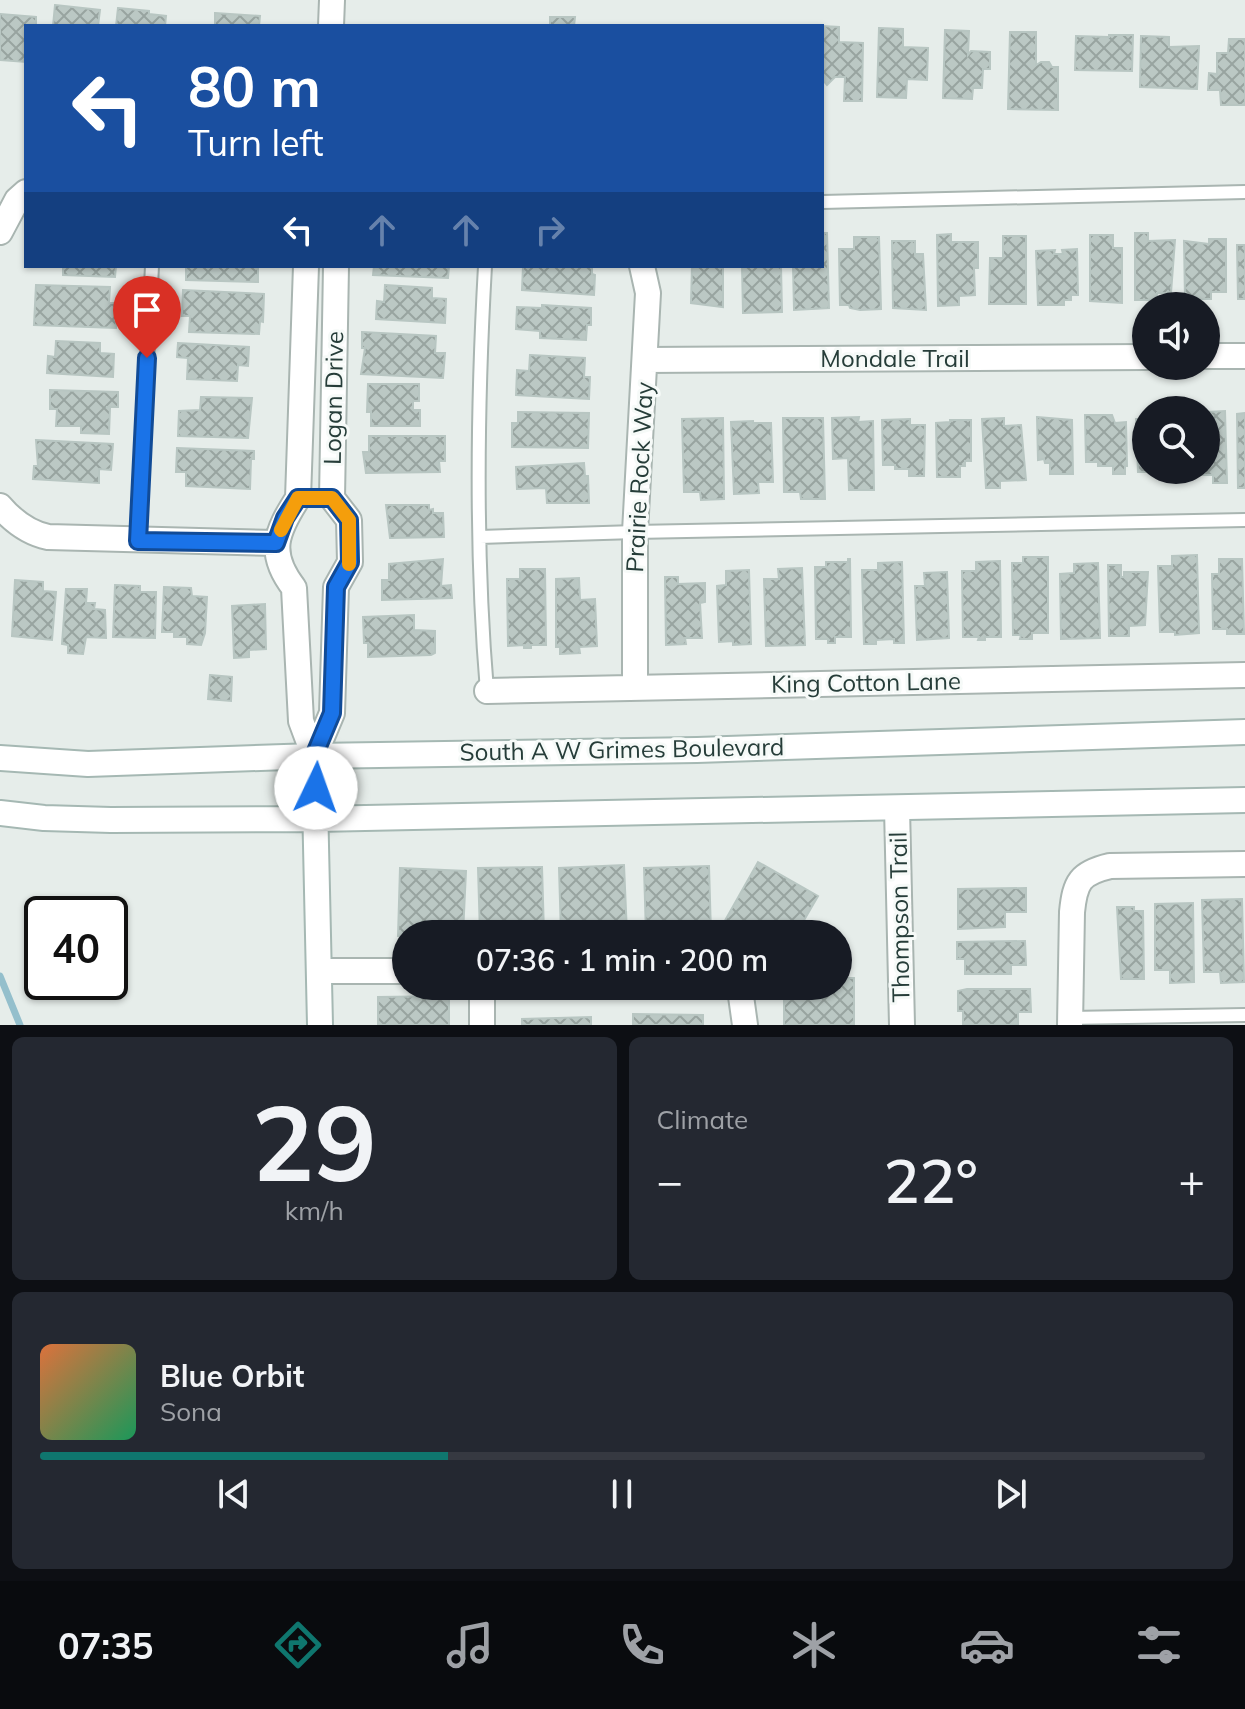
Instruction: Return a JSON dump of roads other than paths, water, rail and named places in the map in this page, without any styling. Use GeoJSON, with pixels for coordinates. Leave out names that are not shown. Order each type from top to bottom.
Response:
{"type":"FeatureCollection","features":[{"type":"Feature","properties":{"kind":"street"},"geometry":{"type":"LineString","coordinates":[[331,24],[332,0]]}},
{"type":"Feature","properties":{"kind":"street"},"geometry":{"type":"LineString","coordinates":[[0,232],[17,200],[24,194]]}},
{"type":"Feature","properties":{"kind":"street","name":"Logan Drive"},"geometry":{"type":"LineString","coordinates":[[306,268],[298,498],[285,518],[276,543],[282,572],[294,588],[301,721],[314,756],[320,1025]]}},
{"type":"Feature","properties":{"kind":"street","name":"Logan Drive"},"geometry":{"type":"LineString","coordinates":[[314,756],[332,713],[336,587],[350,562],[349,520],[332,498],[336,268]]}},
{"type":"Feature","properties":{"kind":"street","name":"Prairie Rock Way"},"geometry":{"type":"LineString","coordinates":[[635,688],[635,532],[648,293],[642,268]]}},
{"type":"Feature","properties":{"kind":"street"},"geometry":{"type":"LineString","coordinates":[[1220,356],[1245,356]]}},
{"type":"Feature","properties":{"kind":"street","name":"Mondale Trail"},"geometry":{"type":"LineString","coordinates":[[645,360],[1132,357]]}},
{"type":"Feature","properties":{"kind":"street"},"geometry":{"type":"LineString","coordinates":[[298,498],[332,498]]}},
{"type":"Feature","properties":{"kind":"street"},"geometry":{"type":"LineString","coordinates":[[0,506],[38,535],[138,541],[276,543]]}},
{"type":"Feature","properties":{"kind":"street"},"geometry":{"type":"LineString","coordinates":[[294,588],[336,587]]}},
{"type":"Feature","properties":{"kind":"street","name":"King Cotton Lane"},"geometry":{"type":"LineString","coordinates":[[487,691],[1245,675]]}},
{"type":"Feature","properties":{"kind":"street","name":"South A W Grimes Boulevard"},"geometry":{"type":"LineString","coordinates":[[7,759],[88,764],[314,756],[697,750],[1245,732]]}},
{"type":"Feature","properties":{"kind":"street"},"geometry":{"type":"LineString","coordinates":[[0,813],[44,818],[317,819],[1245,800]]}},
{"type":"Feature","properties":{"kind":"street","name":"Thompson Trail"},"geometry":{"type":"LineString","coordinates":[[897,808],[902,1025]]}},
{"type":"Feature","properties":{"kind":"street"},"geometry":{"type":"LineString","coordinates":[[1070,1022],[1072,912],[1080,879],[1091,870],[1110,866],[1245,864]]}},
{"type":"Feature","properties":{"kind":"street"},"geometry":{"type":"LineString","coordinates":[[319,971],[392,971]]}},
{"type":"Feature","properties":{"kind":"street"},"geometry":{"type":"LineString","coordinates":[[482,1000],[482,1025]]}},
{"type":"Feature","properties":{"kind":"street"},"geometry":{"type":"LineString","coordinates":[[742,1000],[745,1025]]}},
{"type":"Feature","properties":{"kind":"lane"},"geometry":{"type":"LineString","coordinates":[[824,202],[1245,192]]}},
{"type":"Feature","properties":{"kind":"lane"},"geometry":{"type":"LineString","coordinates":[[138,541],[152,268]]}},
{"type":"Feature","properties":{"kind":"lane"},"geometry":{"type":"LineString","coordinates":[[485,268],[477,405],[487,691]]}},
{"type":"Feature","properties":{"kind":"lane"},"geometry":{"type":"LineString","coordinates":[[480,537],[1245,520]]}},
{"type":"Feature","properties":{"kind":"lane"},"geometry":{"type":"LineString","coordinates":[[1070,1022],[1245,1015]]}},
{"type":"Feature","properties":{"kind":"waterway"},"geometry":{"type":"LineString","coordinates":[[0,976],[20,1025]]}}]}
